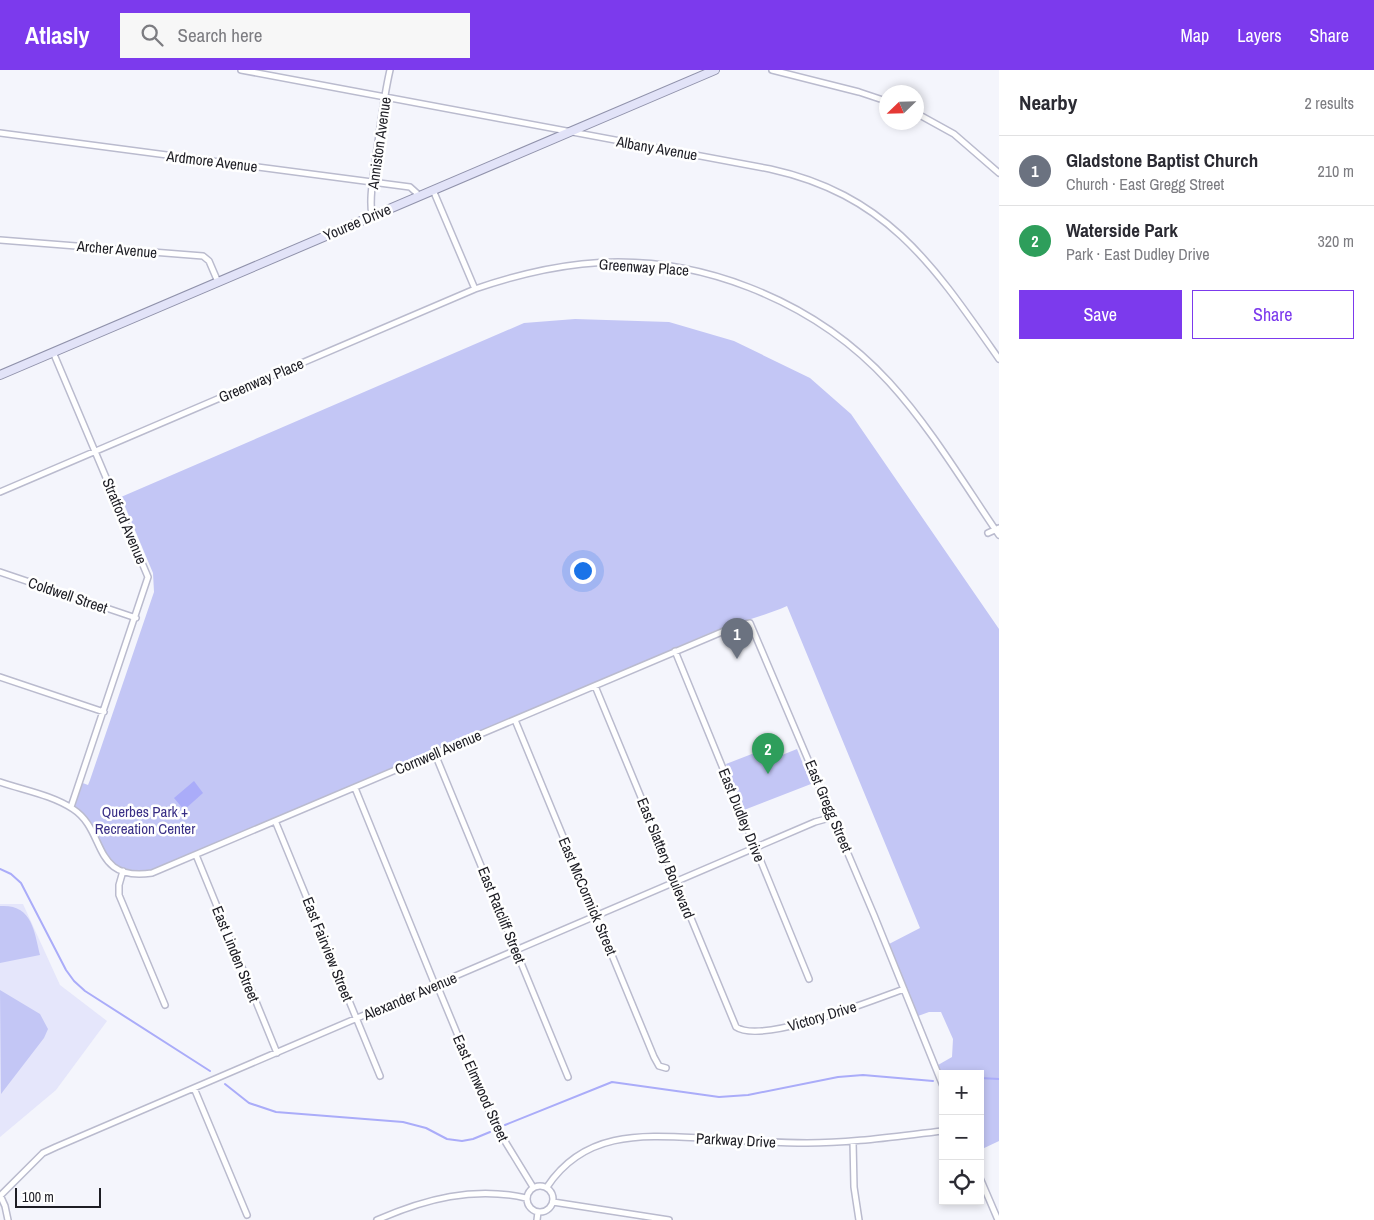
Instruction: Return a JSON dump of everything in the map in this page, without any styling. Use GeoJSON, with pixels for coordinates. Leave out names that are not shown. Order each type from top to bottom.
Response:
{"type":"FeatureCollection","features":[{"type":"Feature","properties":{"kind":"main road","name":"Youree Drive"},"geometry":{"type":"LineString","coordinates":[[0,375],[715,70]]}},
{"type":"Feature","properties":{"kind":"street","name":"Albany Avenue"},"geometry":{"type":"LineString","coordinates":[[242,70],[568,133],[770,169],[804,178],[835,191],[889,224],[924,257],[954,294],[999,359]]}},
{"type":"Feature","properties":{"kind":"street","name":"Anniston Avenue"},"geometry":{"type":"LineString","coordinates":[[372,216],[370,202],[390,70]]}},
{"type":"Feature","properties":{"kind":"street"},"geometry":{"type":"LineString","coordinates":[[772,70],[879,99]]}},
{"type":"Feature","properties":{"kind":"street"},"geometry":{"type":"LineString","coordinates":[[924,117],[954,134],[999,173]]}},
{"type":"Feature","properties":{"kind":"street","name":"Ardmore Avenue"},"geometry":{"type":"LineString","coordinates":[[0,133],[410,187],[420,196]]}},
{"type":"Feature","properties":{"kind":"street"},"geometry":{"type":"LineString","coordinates":[[433,190],[475,289]]}},
{"type":"Feature","properties":{"kind":"street","name":"Archer Avenue"},"geometry":{"type":"LineString","coordinates":[[0,240],[203,256],[209,261],[218,282]]}},
{"type":"Feature","properties":{"kind":"street","name":"Greenway Place"},"geometry":{"type":"LineString","coordinates":[[0,492],[475,289],[513,276],[548,268],[595,263],[626,263],[701,272],[771,297],[837,336],[888,381],[921,421],[998,531]]}},
{"type":"Feature","properties":{"kind":"street","name":"Stratford Avenue"},"geometry":{"type":"LineString","coordinates":[[53,352],[148,577],[136,618],[71,807]]}},
{"type":"Feature","properties":{"kind":"street"},"geometry":{"type":"LineString","coordinates":[[988,533],[998,531]]}},
{"type":"Feature","properties":{"kind":"street","name":"Coldwell Street"},"geometry":{"type":"LineString","coordinates":[[0,572],[136,618]]}},
{"type":"Feature","properties":{"kind":"street","name":"Cornwell Avenue"},"geometry":{"type":"LineString","coordinates":[[123,871],[138,875],[152,873],[276,823],[743,623],[752,625]]}},
{"type":"Feature","properties":{"kind":"street","name":"East Gregg Street"},"geometry":{"type":"LineString","coordinates":[[752,625],[939,1076]]}},
{"type":"Feature","properties":{"kind":"street","name":"East Dudley Drive"},"geometry":{"type":"LineString","coordinates":[[675,652],[809,979]]}},
{"type":"Feature","properties":{"kind":"street"},"geometry":{"type":"LineString","coordinates":[[0,677],[104,712]]}},
{"type":"Feature","properties":{"kind":"street","name":"East Slattery Boulevard"},"geometry":{"type":"LineString","coordinates":[[595,686],[735,1025],[739,1029]]}},
{"type":"Feature","properties":{"kind":"street","name":"East McCormick Street"},"geometry":{"type":"LineString","coordinates":[[515,720],[654,1057],[659,1066],[666,1068]]}},
{"type":"Feature","properties":{"kind":"street","name":"East Ratcliff Street"},"geometry":{"type":"LineString","coordinates":[[435,754],[568,1077]]}},
{"type":"Feature","properties":{"kind":"street"},"geometry":{"type":"LineString","coordinates":[[0,782],[71,807],[86,823],[101,853],[115,867],[123,871],[118,885],[119,895],[165,1005]]}},
{"type":"Feature","properties":{"kind":"street","name":"East Elmwood Street"},"geometry":{"type":"LineString","coordinates":[[354,788],[495,1125],[533,1187]]}},
{"type":"Feature","properties":{"kind":"street","name":"Alexander Avenue"},"geometry":{"type":"LineString","coordinates":[[0,1196],[48,1150],[597,917],[815,822],[833,817]]}},
{"type":"Feature","properties":{"kind":"street","name":"East Fairview Street"},"geometry":{"type":"LineString","coordinates":[[276,823],[380,1076]]}},
{"type":"Feature","properties":{"kind":"street","name":"East Linden Street"},"geometry":{"type":"LineString","coordinates":[[196,855],[277,1053]]}},
{"type":"Feature","properties":{"kind":"street","name":"Victory Drive"},"geometry":{"type":"LineString","coordinates":[[739,1029],[746,1031],[794,1026],[904,989]]}},
{"type":"Feature","properties":{"kind":"street"},"geometry":{"type":"LineString","coordinates":[[194,1088],[247,1215]]}},
{"type":"Feature","properties":{"kind":"street","name":"Parkway Drive"},"geometry":{"type":"LineString","coordinates":[[547,1187],[557,1172],[575,1157],[597,1146],[628,1138],[669,1136],[808,1143],[853,1141],[939,1131]]}},
{"type":"Feature","properties":{"kind":"street"},"geometry":{"type":"LineString","coordinates":[[853,1141],[854,1186],[859,1220]]}},
{"type":"Feature","properties":{"kind":"street"},"geometry":{"type":"LineString","coordinates":[[541,1185],[547,1187],[552,1193],[553,1202],[548,1209],[538,1212],[530,1209],[526,1198],[528,1192],[533,1187],[541,1185]]}},
{"type":"Feature","properties":{"kind":"street"},"geometry":{"type":"LineString","coordinates":[[984,1187],[998,1220]]}},
{"type":"Feature","properties":{"kind":"street"},"geometry":{"type":"LineString","coordinates":[[376,1220],[416,1204],[465,1194],[502,1193],[526,1198]]}},
{"type":"Feature","properties":{"kind":"street"},"geometry":{"type":"LineString","coordinates":[[0,1196],[5,1206],[8,1220]]}},
{"type":"Feature","properties":{"kind":"street"},"geometry":{"type":"LineString","coordinates":[[553,1202],[669,1220]]}},
{"type":"Feature","properties":{"kind":"street"},"geometry":{"type":"LineString","coordinates":[[537,1220],[538,1212]]}},
{"type":"Feature","properties":{"kind":"shaded area"},"geometry":{"type":"Polygon","coordinates":[[[0,904],[23,904],[60,985],[107,1021],[56,1090],[0,1137],[0,904]]]}},
{"type":"Feature","properties":{"kind":"green space","name":"Querbes Park + Recreation Center"},"geometry":{"type":"Polygon","coordinates":[[[575,319],[669,322],[734,341],[810,378],[851,414],[999,629],[999,1141],[984,1148],[984,1070],[940,1070],[938,1065],[952,1057],[953,1039],[941,1012],[929,1012],[918,1016],[889,944],[920,928],[787,606],[712,632],[157,872],[127,873],[108,861],[90,829],[71,807],[80,782],[88,785],[90,780],[154,592],[153,573],[121,497],[524,323],[575,319]]]}},
{"type":"Feature","properties":{"kind":"green space"},"geometry":{"type":"Polygon","coordinates":[[[797,749],[811,784],[744,810],[726,764],[757,752],[762,763],[797,749]]]}},
{"type":"Feature","properties":{"kind":"green space"},"geometry":{"type":"Polygon","coordinates":[[[0,906],[19,909],[30,920],[40,955],[0,963],[0,906]]]}},
{"type":"Feature","properties":{"kind":"green space"},"geometry":{"type":"Polygon","coordinates":[[[0,990],[40,1014],[48,1029],[44,1038],[1,1094],[0,990]]]}},
{"type":"Feature","properties":{"kind":"water"},"geometry":{"type":"Polygon","coordinates":[[[194,781],[203,793],[184,810],[174,798],[194,781]]]}},
{"type":"Feature","properties":{"kind":"waterway"},"geometry":{"type":"LineString","coordinates":[[0,869],[11,874],[21,883],[66,970],[74,981],[85,991],[210,1071]]}},
{"type":"Feature","properties":{"kind":"waterway"},"geometry":{"type":"LineString","coordinates":[[505,1125],[612,1082],[719,1097],[748,1095],[838,1077],[863,1075],[933,1081]]}},
{"type":"Feature","properties":{"kind":"waterway"},"geometry":{"type":"LineString","coordinates":[[984,1078],[999,1079]]}},
{"type":"Feature","properties":{"kind":"waterway"},"geometry":{"type":"LineString","coordinates":[[225,1084],[249,1103],[276,1112],[403,1122],[426,1128],[447,1139],[462,1141],[490,1132]]}},
{"type":"Feature","properties":{"kind":"place","name":"Gladstone Baptist Church"},"geometry":{"type":"Point","coordinates":[737,659]}},
{"type":"Feature","properties":{"kind":"place","name":"Waterside Park"},"geometry":{"type":"Point","coordinates":[768,774]}}]}
